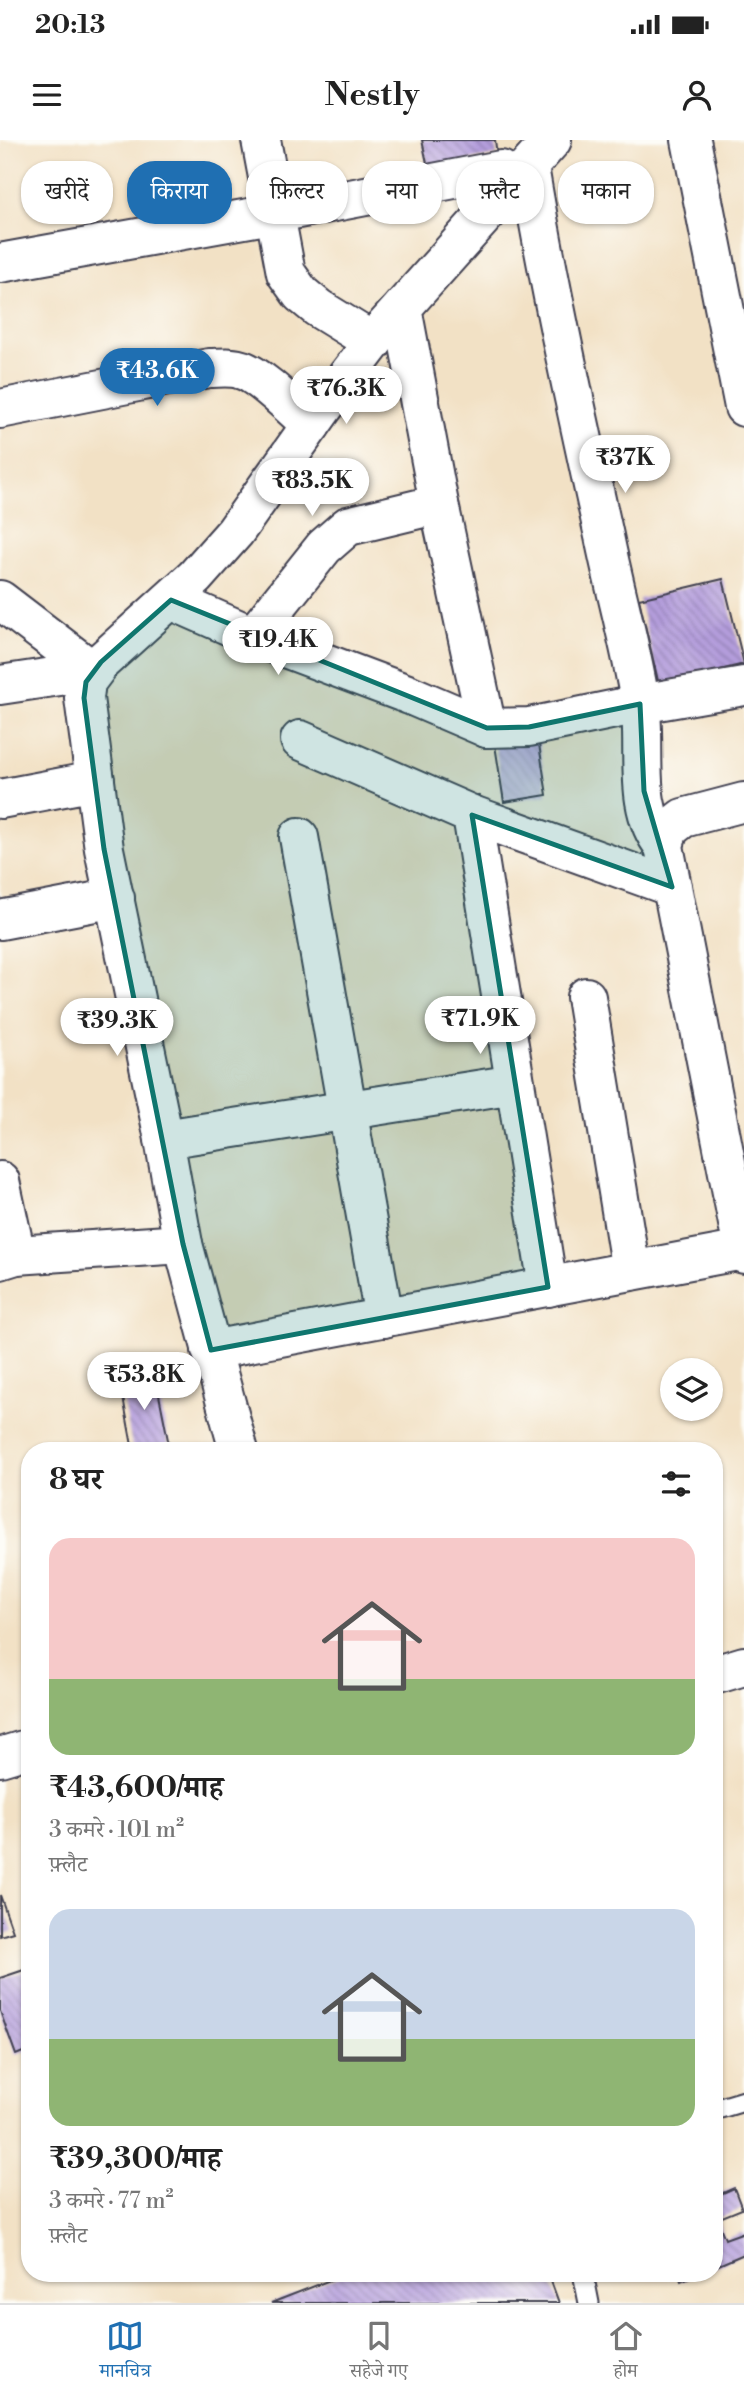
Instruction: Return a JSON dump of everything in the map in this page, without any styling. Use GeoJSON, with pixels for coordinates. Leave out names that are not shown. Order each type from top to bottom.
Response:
{"type":"FeatureCollection","features":[{"type":"Feature","properties":{"kind":"street"},"geometry":{"type":"LineString","coordinates":[[261,140],[266,161]]}},
{"type":"Feature","properties":{"kind":"street"},"geometry":{"type":"LineString","coordinates":[[691,140],[744,407]]}},
{"type":"Feature","properties":{"kind":"street"},"geometry":{"type":"LineString","coordinates":[[348,198],[527,159]]}},
{"type":"Feature","properties":{"kind":"street"},"geometry":{"type":"LineString","coordinates":[[237,1442],[183,1244],[104,849],[84,698],[86,682],[93,671],[195,577],[235,532],[373,342],[527,159]]}},
{"type":"Feature","properties":{"kind":"street"},"geometry":{"type":"LineString","coordinates":[[527,159],[553,303],[640,704],[644,791],[656,836],[664,846]]}},
{"type":"Feature","properties":{"kind":"street"},"geometry":{"type":"LineString","coordinates":[[0,263],[246,219]]}},
{"type":"Feature","properties":{"kind":"street"},"geometry":{"type":"LineString","coordinates":[[278,224],[286,273],[292,283],[318,308],[373,342]]}},
{"type":"Feature","properties":{"kind":"street"},"geometry":{"type":"LineString","coordinates":[[402,308],[439,504],[487,728]]}},
{"type":"Feature","properties":{"kind":"street"},"geometry":{"type":"LineString","coordinates":[[0,409],[209,368],[232,368],[244,370],[256,378],[311,425]]}},
{"type":"Feature","properties":{"kind":"street"},"geometry":{"type":"LineString","coordinates":[[253,636],[324,547],[348,526],[439,504]]}},
{"type":"Feature","properties":{"kind":"street"},"geometry":{"type":"LineString","coordinates":[[0,600],[93,671]]}},
{"type":"Feature","properties":{"kind":"street"},"geometry":{"type":"LineString","coordinates":[[171,600],[253,636],[410,695],[487,728],[529,727],[640,704],[744,687]]}},
{"type":"Feature","properties":{"kind":"street"},"geometry":{"type":"LineString","coordinates":[[0,685],[93,671]]}},
{"type":"Feature","properties":{"kind":"street"},"geometry":{"type":"LineString","coordinates":[[300,740],[472,815],[672,887]]}},
{"type":"Feature","properties":{"kind":"street"},"geometry":{"type":"LineString","coordinates":[[0,799],[95,781]]}},
{"type":"Feature","properties":{"kind":"street"},"geometry":{"type":"LineString","coordinates":[[211,1350],[744,1252],[664,846],[669,829],[683,818],[744,802]]}},
{"type":"Feature","properties":{"kind":"street"},"geometry":{"type":"LineString","coordinates":[[472,815],[548,1287]]}},
{"type":"Feature","properties":{"kind":"street"},"geometry":{"type":"LineString","coordinates":[[299,837],[384,1318]]}},
{"type":"Feature","properties":{"kind":"street"},"geometry":{"type":"LineString","coordinates":[[0,920],[115,898]]}},
{"type":"Feature","properties":{"kind":"street"},"geometry":{"type":"LineString","coordinates":[[586,997],[631,1271]]}},
{"type":"Feature","properties":{"kind":"street"},"geometry":{"type":"LineString","coordinates":[[164,1139],[514,1084]]}},
{"type":"Feature","properties":{"kind":"street"},"geometry":{"type":"LineString","coordinates":[[0,1181],[8,1258],[183,1244]]}},
{"type":"Feature","properties":{"kind":"street"},"geometry":{"type":"LineString","coordinates":[[723,1672],[744,1666]]}},
{"type":"Feature","properties":{"kind":"street"},"geometry":{"type":"LineString","coordinates":[[0,1757],[21,1751]]}},
{"type":"Feature","properties":{"kind":"lane"},"geometry":{"type":"LineString","coordinates":[[723,2107],[744,2101]]}},
{"type":"Feature","properties":{"kind":"lane"},"geometry":{"type":"LineString","coordinates":[[585,2282],[589,2303]]}},
{"type":"Feature","properties":{"kind":"highlighted area"},"geometry":{"type":"Polygon","coordinates":[[[171,600],[487,728],[529,727],[640,704],[644,791],[672,887],[472,815],[548,1287],[211,1350],[183,1244],[104,849],[84,698],[86,682],[101,662],[171,600]]]}},
{"type":"Feature","properties":{"kind":"building"},"geometry":{"type":"Polygon","coordinates":[[[422,140],[495,140],[497,155],[442,165],[442,161],[426,161],[422,140]]]}},
{"type":"Feature","properties":{"kind":"building"},"geometry":{"type":"Polygon","coordinates":[[[723,579],[744,664],[659,685],[639,599],[723,579]]]}},
{"type":"Feature","properties":{"kind":"building"},"geometry":{"type":"Polygon","coordinates":[[[538,738],[547,795],[504,802],[495,745],[538,738]]]}},
{"type":"Feature","properties":{"kind":"building"},"geometry":{"type":"Polygon","coordinates":[[[154,1370],[168,1442],[131,1442],[119,1376],[154,1370]]]}},
{"type":"Feature","properties":{"kind":"building"},"geometry":{"type":"Polygon","coordinates":[[[0,1895],[13,1932],[0,1936],[0,1895]]]}},
{"type":"Feature","properties":{"kind":"building"},"geometry":{"type":"Polygon","coordinates":[[[21,1971],[21,2053],[16,2055],[0,2011],[0,1978],[21,1971]]]}},
{"type":"Feature","properties":{"kind":"building"},"geometry":{"type":"Polygon","coordinates":[[[734,2188],[742,2209],[723,2217],[723,2193],[734,2188]]]}},
{"type":"Feature","properties":{"kind":"building"},"geometry":{"type":"Polygon","coordinates":[[[744,2232],[744,2254],[723,2263],[723,2234],[725,2239],[744,2232]]]}},
{"type":"Feature","properties":{"kind":"building"},"geometry":{"type":"Polygon","coordinates":[[[325,2282],[551,2282],[559,2303],[271,2303],[325,2282]]]}}]}
